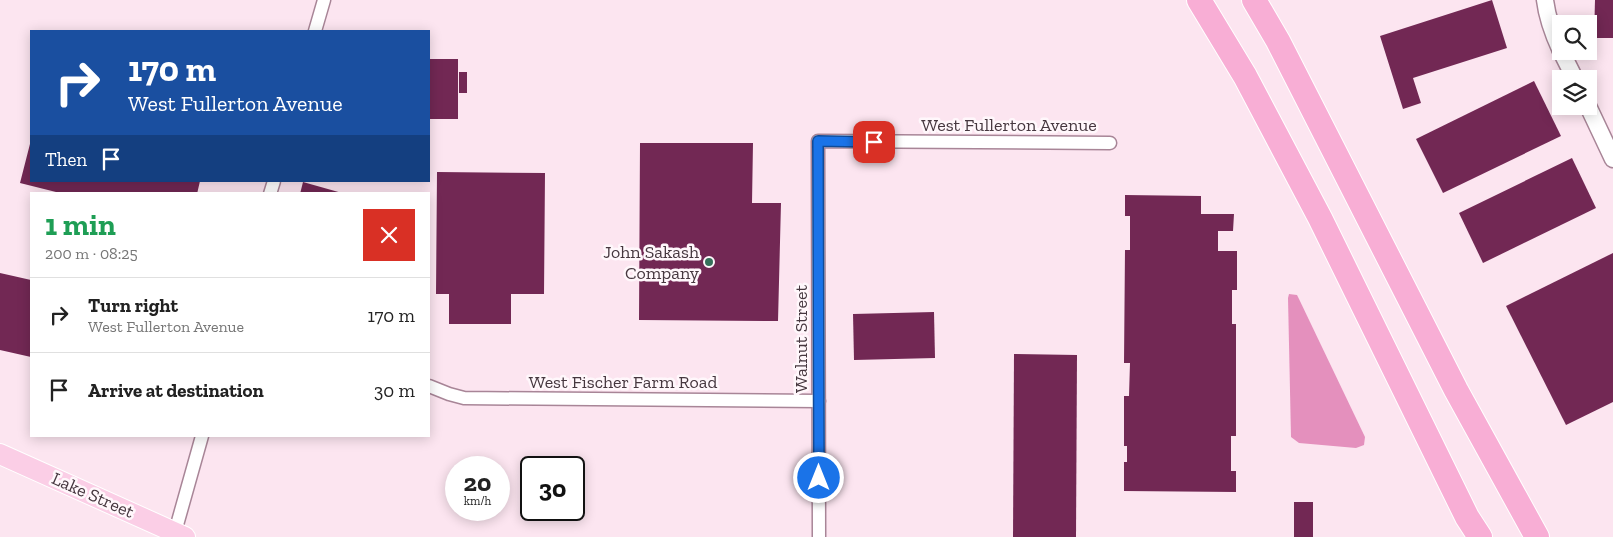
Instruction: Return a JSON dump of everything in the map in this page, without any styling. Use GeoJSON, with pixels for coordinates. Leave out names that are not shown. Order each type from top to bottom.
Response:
{"type":"FeatureCollection","features":[{"type":"Feature","properties":{"kind":"highway"},"geometry":{"type":"LineString","coordinates":[[1199,0],[1245,76],[1302,185],[1467,517],[1480,537]]}},
{"type":"Feature","properties":{"kind":"highway"},"geometry":{"type":"LineString","coordinates":[[1254,0],[1278,41],[1456,390],[1537,537]]}},
{"type":"Feature","properties":{"kind":"main road","name":"Lake Street"},"geometry":{"type":"LineString","coordinates":[[0,454],[180,535]]}},
{"type":"Feature","properties":{"kind":"street"},"geometry":{"type":"LineString","coordinates":[[315,30],[324,0]]}},
{"type":"Feature","properties":{"kind":"street"},"geometry":{"type":"LineString","coordinates":[[1546,0],[1546,7],[1552,26]]}},
{"type":"Feature","properties":{"kind":"street"},"geometry":{"type":"LineString","coordinates":[[1592,115],[1613,159]]}},
{"type":"Feature","properties":{"kind":"street","name":"West Fullerton Avenue"},"geometry":{"type":"LineString","coordinates":[[818,141],[1110,143]]}},
{"type":"Feature","properties":{"kind":"street","name":"Walnut Street"},"geometry":{"type":"LineString","coordinates":[[818,141],[819,537]]}},
{"type":"Feature","properties":{"kind":"street","name":"West Fischer Farm Road"},"geometry":{"type":"LineString","coordinates":[[430,386],[464,398],[819,401]]}},
{"type":"Feature","properties":{"kind":"street"},"geometry":{"type":"LineString","coordinates":[[180,535],[202,437]]}},
{"type":"Feature","properties":{"kind":"shaded area"},"geometry":{"type":"Polygon","coordinates":[[[1289,294],[1297,295],[1299,299],[1365,437],[1364,445],[1356,448],[1299,443],[1291,437],[1289,294]]]}},
{"type":"Feature","properties":{"kind":"building"},"geometry":{"type":"Polygon","coordinates":[[[1492,0],[1507,48],[1413,78],[1421,103],[1403,109],[1380,36],[1492,0]]]}},
{"type":"Feature","properties":{"kind":"building"},"geometry":{"type":"Polygon","coordinates":[[[1595,0],[1613,0],[1613,38],[1597,38],[1597,15],[1595,15],[1595,0]]]}},
{"type":"Feature","properties":{"kind":"building"},"geometry":{"type":"Polygon","coordinates":[[[430,59],[458,59],[458,119],[430,119],[430,59]]]}},
{"type":"Feature","properties":{"kind":"building"},"geometry":{"type":"Polygon","coordinates":[[[459,72],[467,72],[467,93],[459,93],[459,72]]]}},
{"type":"Feature","properties":{"kind":"building"},"geometry":{"type":"Polygon","coordinates":[[[1534,81],[1561,136],[1443,193],[1416,139],[1534,81]]]}},
{"type":"Feature","properties":{"kind":"building","name":"John Sakash Company"},"geometry":{"type":"Polygon","coordinates":[[[640,143],[753,143],[752,203],[781,203],[778,321],[639,320],[640,143]]]}},
{"type":"Feature","properties":{"kind":"building"},"geometry":{"type":"Polygon","coordinates":[[[30,144],[30,182],[200,182],[197,192],[56,192],[20,183],[30,144]]]}},
{"type":"Feature","properties":{"kind":"building"},"geometry":{"type":"Polygon","coordinates":[[[1572,158],[1596,208],[1483,263],[1459,213],[1572,158]]]}},
{"type":"Feature","properties":{"kind":"building"},"geometry":{"type":"Polygon","coordinates":[[[437,172],[545,173],[544,294],[511,294],[511,324],[449,324],[449,294],[436,294],[437,172]]]}},
{"type":"Feature","properties":{"kind":"building"},"geometry":{"type":"Polygon","coordinates":[[[303,182],[338,192],[300,192],[303,182]]]}},
{"type":"Feature","properties":{"kind":"building"},"geometry":{"type":"Polygon","coordinates":[[[1125,195],[1201,196],[1201,214],[1234,214],[1233,231],[1218,231],[1218,251],[1237,251],[1237,290],[1232,290],[1232,324],[1236,324],[1236,436],[1231,436],[1231,471],[1236,471],[1236,492],[1124,491],[1124,462],[1127,462],[1127,446],[1124,446],[1124,396],[1129,396],[1130,363],[1124,363],[1125,250],[1130,250],[1130,216],[1125,216],[1125,195]]]}},
{"type":"Feature","properties":{"kind":"building"},"geometry":{"type":"Polygon","coordinates":[[[1613,253],[1613,402],[1566,425],[1506,306],[1613,253]]]}},
{"type":"Feature","properties":{"kind":"building"},"geometry":{"type":"Polygon","coordinates":[[[0,273],[30,280],[30,357],[0,350],[0,273]]]}},
{"type":"Feature","properties":{"kind":"building"},"geometry":{"type":"Polygon","coordinates":[[[934,312],[935,358],[854,360],[853,314],[934,312]]]}},
{"type":"Feature","properties":{"kind":"building"},"geometry":{"type":"Polygon","coordinates":[[[1014,354],[1077,355],[1076,537],[1013,537],[1014,354]]]}},
{"type":"Feature","properties":{"kind":"building"},"geometry":{"type":"Polygon","coordinates":[[[1294,502],[1313,502],[1313,537],[1294,537],[1294,502]]]}},
{"type":"Feature","properties":{"kind":"place","name":"John Sakash Company"},"geometry":{"type":"Point","coordinates":[709,262]}},
{"type":"Feature","properties":{"kind":"route"},"geometry":{"type":"LineString","coordinates":[[819,478],[818,141],[874,142]]}}]}
